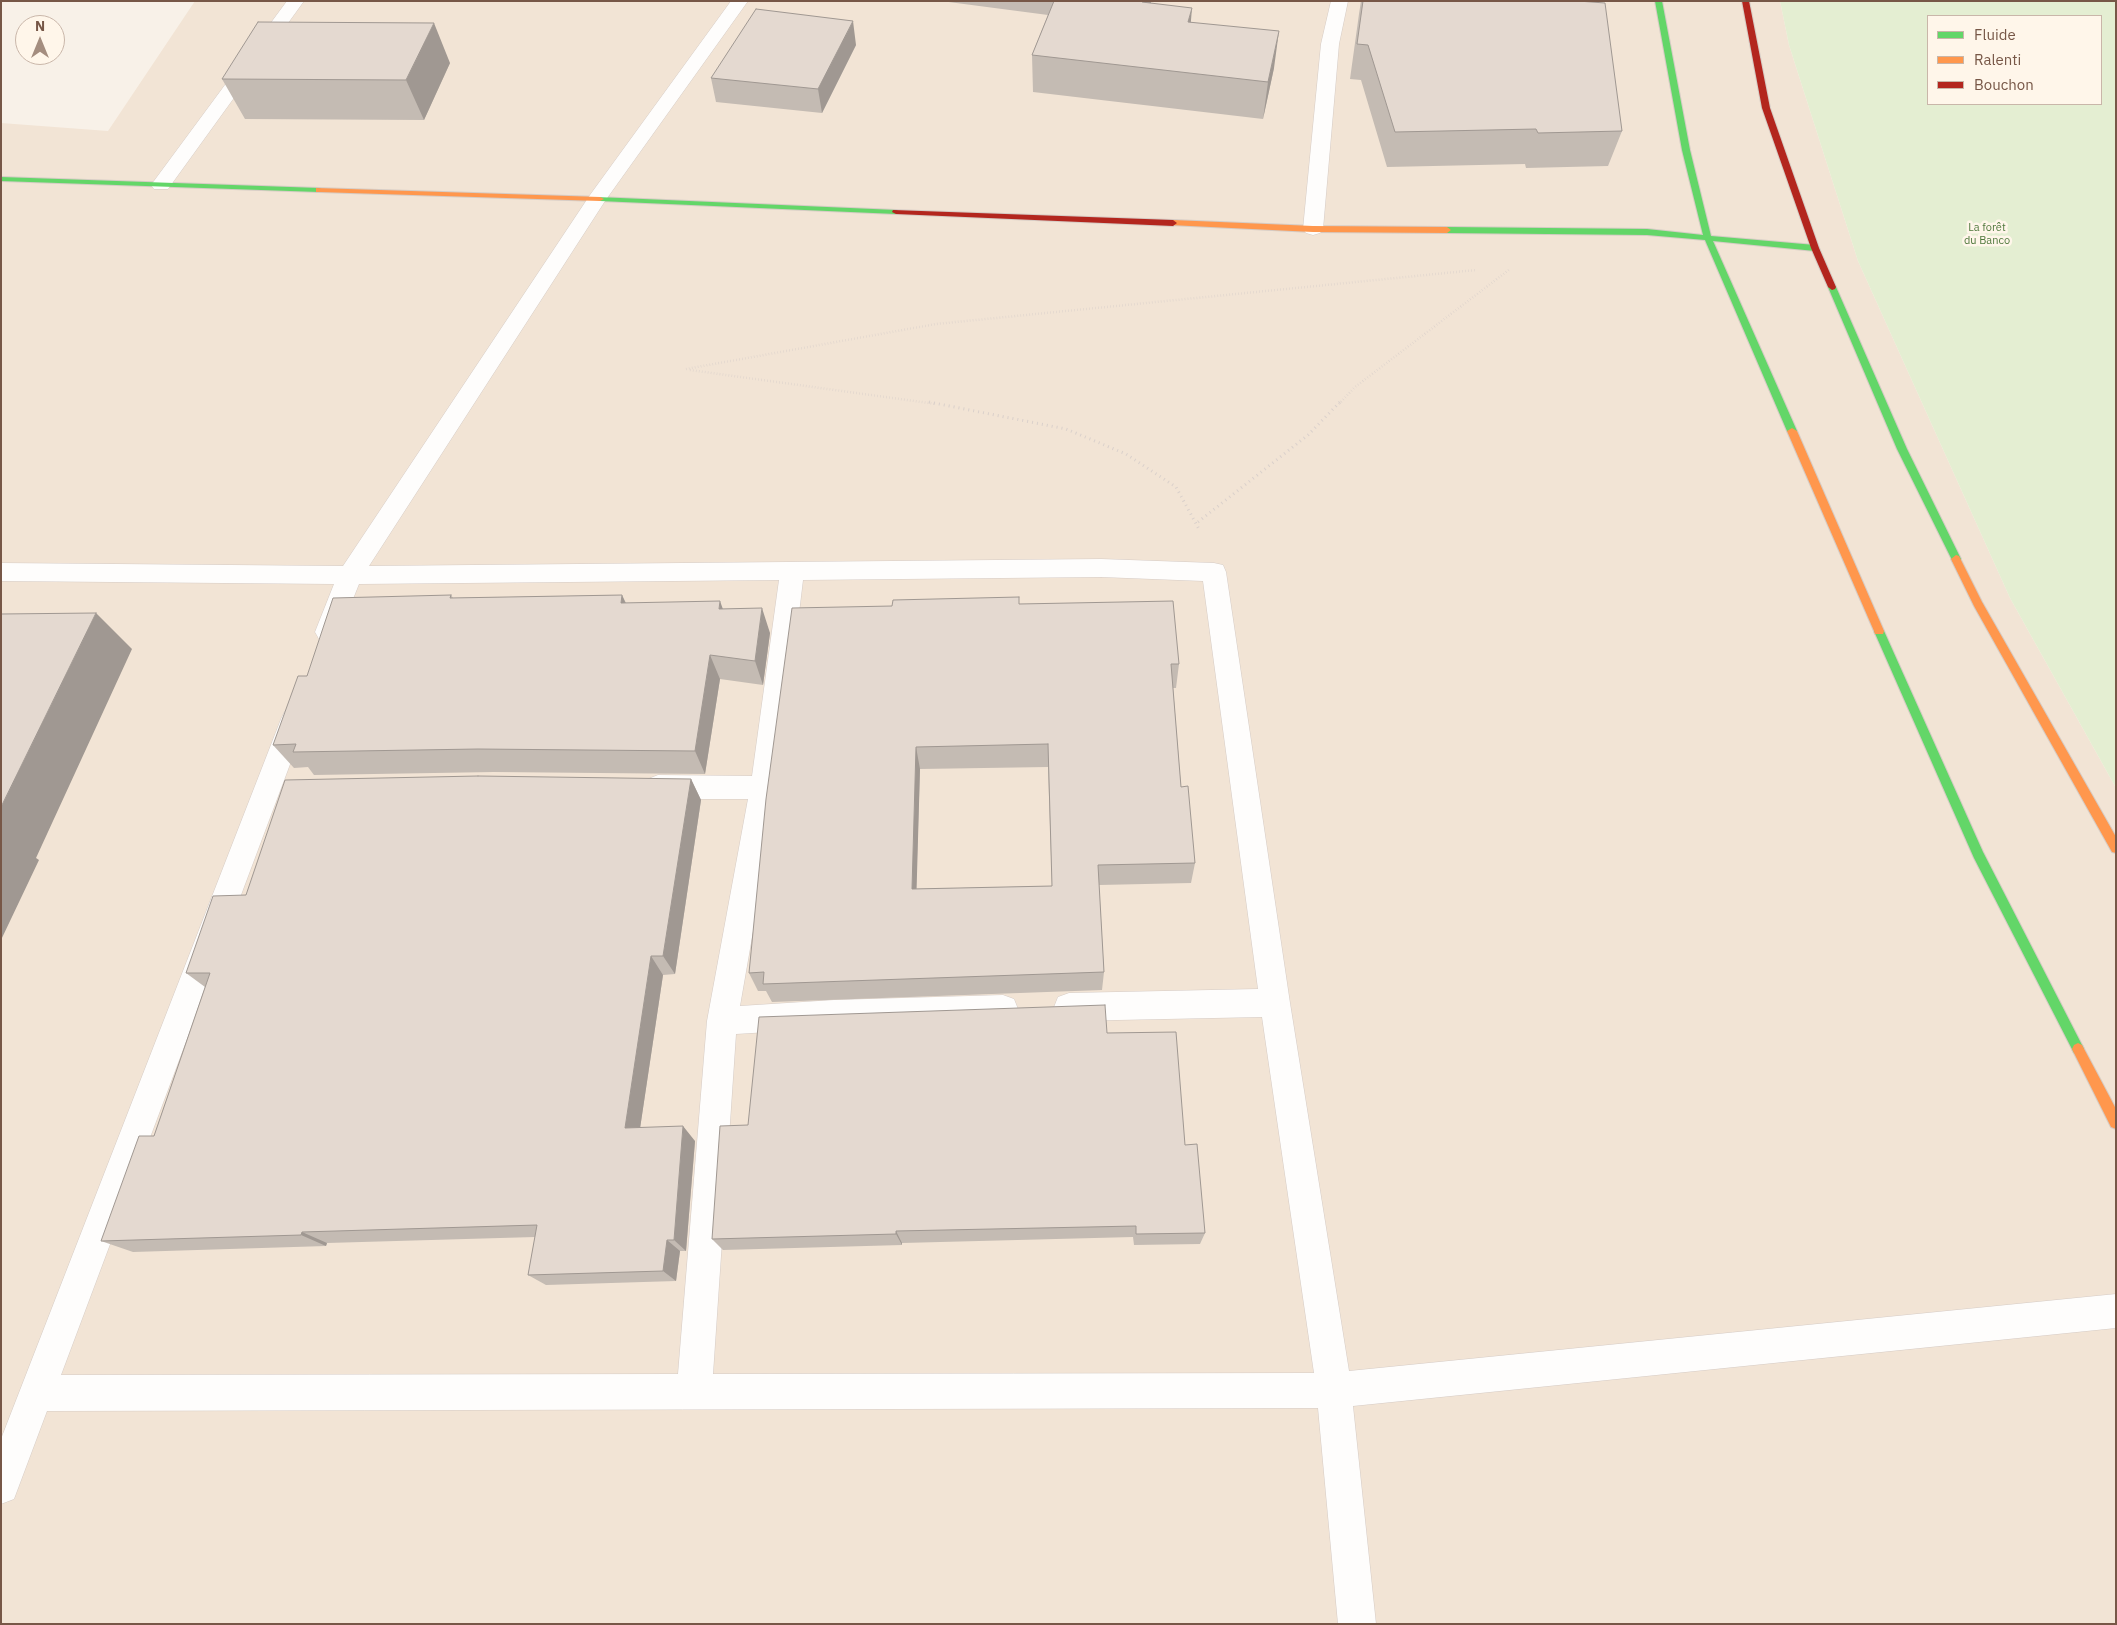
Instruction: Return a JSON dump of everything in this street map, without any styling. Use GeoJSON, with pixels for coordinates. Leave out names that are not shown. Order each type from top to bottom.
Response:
{"type":"FeatureCollection","features":[{"type":"Feature","properties":{"kind":"main road"},"geometry":{"type":"LineString","coordinates":[[1658,1],[1686,150],[1708,238],[1978,854],[2116,1123]]}},
{"type":"Feature","properties":{"kind":"main road"},"geometry":{"type":"LineString","coordinates":[[1745,1],[1766,108],[1816,248],[1902,449],[1978,604],[2116,848]]}},
{"type":"Feature","properties":{"kind":"main road"},"geometry":{"type":"LineString","coordinates":[[1,179],[597,199],[1313,229],[1647,232],[1816,248]]}},
{"type":"Feature","properties":{"kind":"street"},"geometry":{"type":"LineString","coordinates":[[161,185],[296,1]]}},
{"type":"Feature","properties":{"kind":"street"},"geometry":{"type":"LineString","coordinates":[[319,655],[350,575],[597,199],[740,1]]}},
{"type":"Feature","properties":{"kind":"street"},"geometry":{"type":"LineString","coordinates":[[1313,229],[1330,44],[1340,1]]}},
{"type":"Feature","properties":{"kind":"street"},"geometry":{"type":"LineString","coordinates":[[1,572],[350,575],[1101,568],[1214,572],[1275,1003],[1334,1390],[1357,1624]]}},
{"type":"Feature","properties":{"kind":"street"},"geometry":{"type":"LineString","coordinates":[[694,1392],[722,1021],[764,788],[792,571]]}},
{"type":"Feature","properties":{"kind":"street"},"geometry":{"type":"LineString","coordinates":[[1,1486],[305,691]]}},
{"type":"Feature","properties":{"kind":"street"},"geometry":{"type":"LineString","coordinates":[[629,787],[764,788]]}},
{"type":"Feature","properties":{"kind":"street"},"geometry":{"type":"LineString","coordinates":[[266,789],[296,789]]}},
{"type":"Feature","properties":{"kind":"street"},"geometry":{"type":"LineString","coordinates":[[722,1021],[834,1014],[1275,1003]]}},
{"type":"Feature","properties":{"kind":"street"},"geometry":{"type":"LineString","coordinates":[[36,1393],[1334,1390],[2116,1311]]}},
{"type":"Feature","properties":{"kind":"path"},"geometry":{"type":"LineString","coordinates":[[1198,522],[1308,435],[1355,387],[1515,266],[1505,267]]}},
{"type":"Feature","properties":{"kind":"path"},"geometry":{"type":"LineString","coordinates":[[1214,572],[1198,522],[1176,486],[1126,454],[1066,429],[917,400],[686,369],[936,324],[1476,270]]}},
{"type":"Feature","properties":{"kind":"shaded area"},"geometry":{"type":"Polygon","coordinates":[[[195,1],[1780,1],[1789,45],[1858,261],[2010,598],[2116,788],[2116,1624],[1,1624],[1,123],[108,131],[195,1]]]}},
{"type":"Feature","properties":{"kind":"green space","name":"La forêt du Banco"},"geometry":{"type":"Polygon","coordinates":[[[1780,1],[2116,1],[2116,788],[2010,598],[1858,261],[1789,45],[1780,1]]]}},
{"type":"Feature","properties":{"kind":"building"},"geometry":{"type":"Polygon","coordinates":[[[1054,1],[1143,1],[1192,8],[1188,22],[1279,31],[1268,82],[1032,55],[1054,1]]]}},
{"type":"Feature","properties":{"kind":"building"},"geometry":{"type":"Polygon","coordinates":[[[1363,1],[1578,1],[1605,3],[1622,131],[1538,133],[1536,129],[1395,132],[1368,45],[1357,44],[1363,1]]]}},
{"type":"Feature","properties":{"kind":"building"},"geometry":{"type":"Polygon","coordinates":[[[756,9],[853,21],[818,89],[711,78],[756,9]]]}},
{"type":"Feature","properties":{"kind":"building"},"geometry":{"type":"Polygon","coordinates":[[[258,22],[434,23],[406,80],[222,79],[258,22]]]}},
{"type":"Feature","properties":{"kind":"building"},"geometry":{"type":"Polygon","coordinates":[[[451,595],[450,598],[622,595],[621,603],[720,601],[719,609],[762,608],[755,661],[710,655],[695,751],[478,749],[293,752],[296,744],[273,745],[298,676],[307,676],[333,598],[451,595]]]}},
{"type":"Feature","properties":{"kind":"building"},"geometry":{"type":"Polygon","coordinates":[[[1019,597],[1019,604],[1173,601],[1179,664],[1171,664],[1181,787],[1188,786],[1195,863],[1098,865],[1104,972],[763,984],[764,972],[749,973],[766,799],[792,608],[892,606],[893,600],[1019,597]],[[1048,744],[916,747],[912,889],[1052,886],[1048,744]]]}},
{"type":"Feature","properties":{"kind":"building"},"geometry":{"type":"Polygon","coordinates":[[[96,613],[1,807],[1,614],[96,613]]]}},
{"type":"Feature","properties":{"kind":"building"},"geometry":{"type":"Polygon","coordinates":[[[478,776],[691,779],[663,956],[651,956],[625,1128],[683,1126],[674,1240],[667,1240],[663,1271],[528,1275],[537,1225],[302,1232],[301,1235],[101,1241],[139,1136],[154,1136],[210,973],[186,973],[213,896],[246,895],[285,780],[478,776]]]}},
{"type":"Feature","properties":{"kind":"building"},"geometry":{"type":"Polygon","coordinates":[[[1105,1005],[1107,1033],[1176,1032],[1185,1145],[1197,1144],[1205,1233],[1136,1234],[1136,1226],[896,1231],[896,1234],[712,1239],[720,1126],[748,1125],[759,1017],[1105,1005]]]}},
{"type":"Feature","properties":{"kind":"traffic: fast"},"geometry":{"type":"LineString","coordinates":[[1658,1],[1686,150],[1708,238],[1792,431]]}},
{"type":"Feature","properties":{"kind":"traffic: fast"},"geometry":{"type":"LineString","coordinates":[[1,179],[319,190]]}},
{"type":"Feature","properties":{"kind":"traffic: fast"},"geometry":{"type":"LineString","coordinates":[[600,199],[896,212]]}},
{"type":"Feature","properties":{"kind":"traffic: fast"},"geometry":{"type":"LineString","coordinates":[[1447,230],[1647,232],[1815,248]]}},
{"type":"Feature","properties":{"kind":"traffic: fast"},"geometry":{"type":"LineString","coordinates":[[1832,287],[1902,449],[1956,559]]}},
{"type":"Feature","properties":{"kind":"traffic: fast"},"geometry":{"type":"LineString","coordinates":[[1879,631],[1978,854],[2078,1049]]}},
{"type":"Feature","properties":{"kind":"traffic: slow"},"geometry":{"type":"LineString","coordinates":[[319,190],[600,199]]}},
{"type":"Feature","properties":{"kind":"traffic: slow"},"geometry":{"type":"LineString","coordinates":[[1173,223],[1313,229],[1447,230]]}},
{"type":"Feature","properties":{"kind":"traffic: slow"},"geometry":{"type":"LineString","coordinates":[[1792,431],[1879,631]]}},
{"type":"Feature","properties":{"kind":"traffic: slow"},"geometry":{"type":"LineString","coordinates":[[1956,559],[1978,603],[2116,848]]}},
{"type":"Feature","properties":{"kind":"traffic: slow"},"geometry":{"type":"LineString","coordinates":[[2078,1049],[2116,1123]]}},
{"type":"Feature","properties":{"kind":"traffic: jam"},"geometry":{"type":"LineString","coordinates":[[1745,1],[1766,108],[1815,248],[1832,287]]}},
{"type":"Feature","properties":{"kind":"traffic: jam"},"geometry":{"type":"LineString","coordinates":[[896,212],[1173,223]]}}]}
